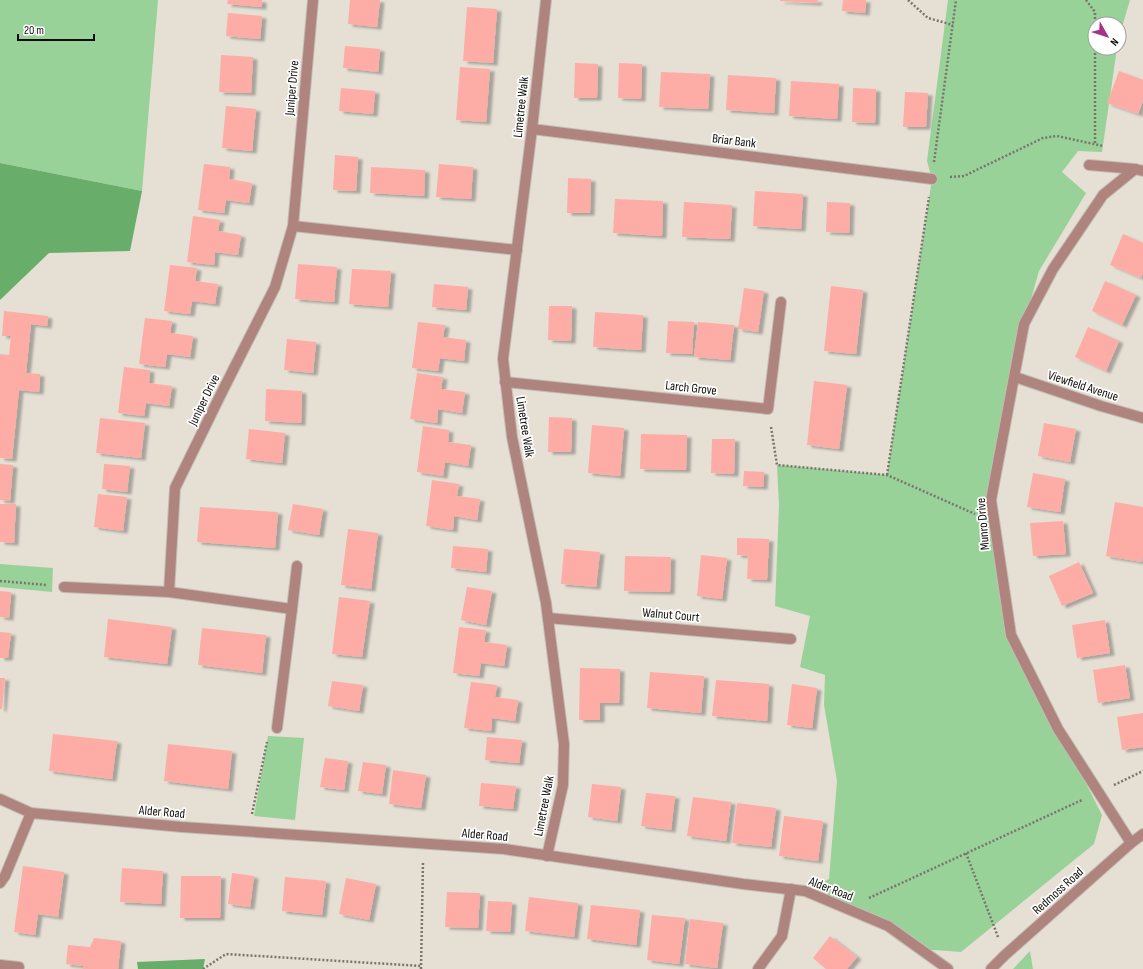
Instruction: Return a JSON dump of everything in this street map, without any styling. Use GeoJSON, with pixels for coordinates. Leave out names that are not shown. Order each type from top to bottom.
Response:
{"type":"FeatureCollection","features":[{"type":"Feature","properties":{"kind":"street","name":"Juniper Drive"},"geometry":{"type":"LineString","coordinates":[[168,592],[176,488],[275,287],[293,226],[313,0]]}},
{"type":"Feature","properties":{"kind":"street","name":"Limetree Walk"},"geometry":{"type":"LineString","coordinates":[[546,0],[532,129],[503,359],[512,437],[548,618],[564,744],[563,785],[548,856]]}},
{"type":"Feature","properties":{"kind":"street","name":"Briar Bank"},"geometry":{"type":"LineString","coordinates":[[532,129],[932,179]]}},
{"type":"Feature","properties":{"kind":"street"},"geometry":{"type":"LineString","coordinates":[[1089,165],[1139,170]]}},
{"type":"Feature","properties":{"kind":"street","name":"Munro Drive"},"geometry":{"type":"LineString","coordinates":[[1131,843],[1058,729],[1011,635],[991,500],[1024,324],[1053,269],[1103,195],[1139,170]]}},
{"type":"Feature","properties":{"kind":"street"},"geometry":{"type":"LineString","coordinates":[[293,226],[517,250]]}},
{"type":"Feature","properties":{"kind":"street"},"geometry":{"type":"LineString","coordinates":[[768,409],[781,302]]}},
{"type":"Feature","properties":{"kind":"street","name":"Viewfield Avenue"},"geometry":{"type":"LineString","coordinates":[[1015,377],[1101,406],[1143,418]]}},
{"type":"Feature","properties":{"kind":"street","name":"Larch Grove"},"geometry":{"type":"LineString","coordinates":[[506,382],[768,409]]}},
{"type":"Feature","properties":{"kind":"street"},"geometry":{"type":"LineString","coordinates":[[277,728],[297,566]]}},
{"type":"Feature","properties":{"kind":"street"},"geometry":{"type":"LineString","coordinates":[[64,587],[168,592],[292,609]]}},
{"type":"Feature","properties":{"kind":"street","name":"Walnut Court"},"geometry":{"type":"LineString","coordinates":[[548,618],[791,639]]}},
{"type":"Feature","properties":{"kind":"street","name":"Alder Road"},"geometry":{"type":"LineString","coordinates":[[0,799],[31,813],[182,827],[504,849],[743,884],[805,891],[888,926],[948,969]]}},
{"type":"Feature","properties":{"kind":"street"},"geometry":{"type":"LineString","coordinates":[[0,883],[5,876],[31,813]]}},
{"type":"Feature","properties":{"kind":"street","name":"Redmoss Road"},"geometry":{"type":"LineString","coordinates":[[991,969],[1005,954],[1143,834]]}},
{"type":"Feature","properties":{"kind":"street"},"geometry":{"type":"LineString","coordinates":[[758,969],[782,936],[791,889]]}},
{"type":"Feature","properties":{"kind":"street"},"geometry":{"type":"LineString","coordinates":[[0,965],[19,967]]}},
{"type":"Feature","properties":{"kind":"path"},"geometry":{"type":"LineString","coordinates":[[908,0],[928,18],[953,25]]}},
{"type":"Feature","properties":{"kind":"path"},"geometry":{"type":"LineString","coordinates":[[887,475],[932,179],[956,0]]}},
{"type":"Feature","properties":{"kind":"path"},"geometry":{"type":"LineString","coordinates":[[1086,0],[1095,12],[1095,144]]}},
{"type":"Feature","properties":{"kind":"path"},"geometry":{"type":"LineString","coordinates":[[932,179],[964,176],[1043,138],[1057,136],[1109,148]]}},
{"type":"Feature","properties":{"kind":"path"},"geometry":{"type":"LineString","coordinates":[[768,409],[777,465],[887,475],[994,522]]}},
{"type":"Feature","properties":{"kind":"path"},"geometry":{"type":"LineString","coordinates":[[0,581],[64,587]]}},
{"type":"Feature","properties":{"kind":"path"},"geometry":{"type":"LineString","coordinates":[[249,832],[268,736],[277,728]]}},
{"type":"Feature","properties":{"kind":"path"},"geometry":{"type":"LineString","coordinates":[[847,908],[1143,771]]}},
{"type":"Feature","properties":{"kind":"path"},"geometry":{"type":"LineString","coordinates":[[203,969],[226,954],[421,967],[423,844]]}},
{"type":"Feature","properties":{"kind":"path"},"geometry":{"type":"LineString","coordinates":[[966,854],[1005,954]]}},
{"type":"Feature","properties":{"kind":"green space"},"geometry":{"type":"Polygon","coordinates":[[[0,0],[158,0],[142,191],[0,163],[0,0]]]}},
{"type":"Feature","properties":{"kind":"green space"},"geometry":{"type":"Polygon","coordinates":[[[948,0],[1130,0],[1125,16],[1087,16],[1087,56],[1116,56],[1102,152],[1078,151],[1062,172],[1086,193],[1039,271],[1024,324],[991,500],[1011,635],[1102,815],[1094,844],[961,952],[921,949],[888,926],[805,891],[829,879],[837,781],[824,705],[825,675],[800,667],[810,616],[775,606],[779,506],[777,465],[887,475],[932,179],[927,161],[948,0]]]}},
{"type":"Feature","properties":{"kind":"green space"},"geometry":{"type":"Polygon","coordinates":[[[0,163],[142,191],[130,251],[49,253],[0,300],[0,163]]]}},
{"type":"Feature","properties":{"kind":"green space"},"geometry":{"type":"Polygon","coordinates":[[[0,564],[53,568],[52,592],[0,587],[0,564]]]}},
{"type":"Feature","properties":{"kind":"green space"},"geometry":{"type":"Polygon","coordinates":[[[268,736],[304,738],[295,820],[254,816],[268,736]]]}},
{"type":"Feature","properties":{"kind":"green space"},"geometry":{"type":"Polygon","coordinates":[[[1030,951],[1033,969],[1013,969],[1030,951]]]}},
{"type":"Feature","properties":{"kind":"green space"},"geometry":{"type":"Polygon","coordinates":[[[205,959],[203,969],[138,969],[137,962],[205,959]]]}},
{"type":"Feature","properties":{"kind":"building"},"geometry":{"type":"Polygon","coordinates":[[[228,0],[262,0],[262,7],[227,4],[228,0]]]}},
{"type":"Feature","properties":{"kind":"building"},"geometry":{"type":"Polygon","coordinates":[[[350,0],[380,0],[377,27],[348,24],[350,0]]]}},
{"type":"Feature","properties":{"kind":"building"},"geometry":{"type":"Polygon","coordinates":[[[780,0],[818,0],[817,3],[780,0]]]}},
{"type":"Feature","properties":{"kind":"building"},"geometry":{"type":"Polygon","coordinates":[[[843,0],[866,0],[865,13],[842,11],[843,0]]]}},
{"type":"Feature","properties":{"kind":"building"},"geometry":{"type":"Polygon","coordinates":[[[467,7],[497,9],[493,63],[463,61],[467,7]]]}},
{"type":"Feature","properties":{"kind":"building"},"geometry":{"type":"Polygon","coordinates":[[[228,13],[262,16],[260,39],[226,36],[228,13]]]}},
{"type":"Feature","properties":{"kind":"building"},"geometry":{"type":"Polygon","coordinates":[[[345,46],[380,49],[378,72],[343,68],[345,46]]]}},
{"type":"Feature","properties":{"kind":"building"},"geometry":{"type":"Polygon","coordinates":[[[221,55],[253,57],[251,93],[219,92],[221,55]]]}},
{"type":"Feature","properties":{"kind":"building"},"geometry":{"type":"Polygon","coordinates":[[[575,63],[598,64],[597,98],[574,98],[575,63]]]}},
{"type":"Feature","properties":{"kind":"building"},"geometry":{"type":"Polygon","coordinates":[[[619,63],[642,64],[641,99],[618,98],[619,63]]]}},
{"type":"Feature","properties":{"kind":"building"},"geometry":{"type":"Polygon","coordinates":[[[460,67],[490,69],[486,122],[456,120],[460,67]]]}},
{"type":"Feature","properties":{"kind":"building"},"geometry":{"type":"Polygon","coordinates":[[[1119,71],[1143,80],[1143,101],[1138,114],[1107,103],[1119,71]]]}},
{"type":"Feature","properties":{"kind":"building"},"geometry":{"type":"Polygon","coordinates":[[[661,72],[710,74],[708,109],[659,107],[661,72]]]}},
{"type":"Feature","properties":{"kind":"building"},"geometry":{"type":"Polygon","coordinates":[[[728,75],[776,78],[774,113],[726,110],[728,75]]]}},
{"type":"Feature","properties":{"kind":"building"},"geometry":{"type":"Polygon","coordinates":[[[791,81],[839,84],[837,119],[789,116],[791,81]]]}},
{"type":"Feature","properties":{"kind":"building"},"geometry":{"type":"Polygon","coordinates":[[[341,88],[375,91],[373,114],[339,111],[341,88]]]}},
{"type":"Feature","properties":{"kind":"building"},"geometry":{"type":"Polygon","coordinates":[[[853,88],[876,89],[875,123],[852,122],[853,88]]]}},
{"type":"Feature","properties":{"kind":"building"},"geometry":{"type":"Polygon","coordinates":[[[905,92],[928,93],[926,127],[903,127],[905,92]]]}},
{"type":"Feature","properties":{"kind":"building"},"geometry":{"type":"Polygon","coordinates":[[[226,106],[256,109],[252,151],[222,148],[226,106]]]}},
{"type":"Feature","properties":{"kind":"building"},"geometry":{"type":"Polygon","coordinates":[[[335,155],[358,157],[356,191],[333,190],[335,155]]]}},
{"type":"Feature","properties":{"kind":"building"},"geometry":{"type":"Polygon","coordinates":[[[204,164],[230,167],[229,179],[252,183],[249,203],[226,200],[224,213],[198,210],[204,164]]]}},
{"type":"Feature","properties":{"kind":"building"},"geometry":{"type":"Polygon","coordinates":[[[439,164],[473,167],[471,199],[436,197],[439,164]]]}},
{"type":"Feature","properties":{"kind":"building"},"geometry":{"type":"Polygon","coordinates":[[[371,167],[425,170],[424,196],[370,193],[371,167]]]}},
{"type":"Feature","properties":{"kind":"building"},"geometry":{"type":"Polygon","coordinates":[[[568,178],[591,179],[590,213],[567,213],[568,178]]]}},
{"type":"Feature","properties":{"kind":"building"},"geometry":{"type":"Polygon","coordinates":[[[755,191],[803,194],[801,229],[753,226],[755,191]]]}},
{"type":"Feature","properties":{"kind":"building"},"geometry":{"type":"Polygon","coordinates":[[[615,199],[663,201],[662,236],[613,233],[615,199]]]}},
{"type":"Feature","properties":{"kind":"building"},"geometry":{"type":"Polygon","coordinates":[[[684,202],[732,205],[730,239],[682,237],[684,202]]]}},
{"type":"Feature","properties":{"kind":"building"},"geometry":{"type":"Polygon","coordinates":[[[827,202],[850,203],[849,233],[826,232],[827,202]]]}},
{"type":"Feature","properties":{"kind":"building"},"geometry":{"type":"Polygon","coordinates":[[[193,216],[220,220],[218,231],[241,235],[238,255],[215,252],[214,265],[187,262],[193,216]]]}},
{"type":"Feature","properties":{"kind":"building"},"geometry":{"type":"Polygon","coordinates":[[[1123,234],[1143,243],[1143,273],[1141,278],[1110,265],[1123,234]]]}},
{"type":"Feature","properties":{"kind":"building"},"geometry":{"type":"Polygon","coordinates":[[[298,264],[337,267],[334,302],[295,299],[298,264]]]}},
{"type":"Feature","properties":{"kind":"building"},"geometry":{"type":"Polygon","coordinates":[[[170,265],[197,268],[195,281],[218,284],[215,304],[192,301],[190,314],[164,311],[170,265]]]}},
{"type":"Feature","properties":{"kind":"building"},"geometry":{"type":"Polygon","coordinates":[[[352,269],[391,271],[388,307],[349,304],[352,269]]]}},
{"type":"Feature","properties":{"kind":"building"},"geometry":{"type":"Polygon","coordinates":[[[1105,281],[1136,295],[1122,325],[1092,311],[1105,281]]]}},
{"type":"Feature","properties":{"kind":"building"},"geometry":{"type":"Polygon","coordinates":[[[434,284],[468,287],[466,310],[432,307],[434,284]]]}},
{"type":"Feature","properties":{"kind":"building"},"geometry":{"type":"Polygon","coordinates":[[[831,286],[863,290],[856,354],[824,351],[831,286]]]}},
{"type":"Feature","properties":{"kind":"building"},"geometry":{"type":"Polygon","coordinates":[[[744,288],[764,291],[758,332],[738,329],[744,288]]]}},
{"type":"Feature","properties":{"kind":"building"},"geometry":{"type":"Polygon","coordinates":[[[549,306],[572,306],[571,341],[548,340],[549,306]]]}},
{"type":"Feature","properties":{"kind":"building"},"geometry":{"type":"Polygon","coordinates":[[[4,311],[48,316],[47,326],[31,324],[26,373],[40,374],[39,392],[19,390],[12,459],[0,458],[0,354],[9,355],[11,336],[2,336],[4,311]]]}},
{"type":"Feature","properties":{"kind":"building"},"geometry":{"type":"Polygon","coordinates":[[[595,312],[643,315],[641,350],[593,347],[595,312]]]}},
{"type":"Feature","properties":{"kind":"building"},"geometry":{"type":"Polygon","coordinates":[[[145,318],[172,321],[170,333],[193,336],[190,357],[167,354],[165,367],[139,364],[145,318]]]}},
{"type":"Feature","properties":{"kind":"building"},"geometry":{"type":"Polygon","coordinates":[[[668,321],[694,322],[692,354],[666,353],[668,321]]]}},
{"type":"Feature","properties":{"kind":"building"},"geometry":{"type":"Polygon","coordinates":[[[418,322],[445,325],[443,337],[466,340],[464,361],[440,358],[438,371],[412,368],[418,322]]]}},
{"type":"Feature","properties":{"kind":"building"},"geometry":{"type":"Polygon","coordinates":[[[698,322],[734,325],[730,360],[694,357],[698,322]]]}},
{"type":"Feature","properties":{"kind":"building"},"geometry":{"type":"Polygon","coordinates":[[[1088,327],[1119,341],[1106,371],[1075,357],[1088,327]]]}},
{"type":"Feature","properties":{"kind":"building"},"geometry":{"type":"Polygon","coordinates":[[[287,339],[316,342],[313,373],[284,370],[287,339]]]}},
{"type":"Feature","properties":{"kind":"building"},"geometry":{"type":"Polygon","coordinates":[[[124,367],[150,370],[149,383],[172,386],[169,406],[146,403],[144,416],[118,413],[124,367]]]}},
{"type":"Feature","properties":{"kind":"building"},"geometry":{"type":"Polygon","coordinates":[[[417,373],[443,377],[441,389],[465,392],[462,413],[438,409],[437,423],[410,419],[417,373]]]}},
{"type":"Feature","properties":{"kind":"building"},"geometry":{"type":"Polygon","coordinates":[[[814,381],[847,385],[839,449],[807,445],[814,381]]]}},
{"type":"Feature","properties":{"kind":"building"},"geometry":{"type":"Polygon","coordinates":[[[266,389],[302,391],[301,423],[265,421],[266,389]]]}},
{"type":"Feature","properties":{"kind":"building"},"geometry":{"type":"Polygon","coordinates":[[[549,417],[572,418],[571,452],[548,452],[549,417]]]}},
{"type":"Feature","properties":{"kind":"building"},"geometry":{"type":"Polygon","coordinates":[[[100,418],[145,423],[141,458],[96,453],[100,418]]]}},
{"type":"Feature","properties":{"kind":"building"},"geometry":{"type":"Polygon","coordinates":[[[1044,423],[1076,429],[1070,462],[1038,456],[1044,423]]]}},
{"type":"Feature","properties":{"kind":"building"},"geometry":{"type":"Polygon","coordinates":[[[592,425],[624,428],[620,476],[588,473],[592,425]]]}},
{"type":"Feature","properties":{"kind":"building"},"geometry":{"type":"Polygon","coordinates":[[[423,426],[449,430],[448,442],[471,445],[468,466],[445,462],[443,476],[417,472],[423,426]]]}},
{"type":"Feature","properties":{"kind":"building"},"geometry":{"type":"Polygon","coordinates":[[[249,429],[285,433],[282,463],[246,459],[249,429]]]}},
{"type":"Feature","properties":{"kind":"building"},"geometry":{"type":"Polygon","coordinates":[[[641,434],[687,435],[686,470],[640,469],[641,434]]]}},
{"type":"Feature","properties":{"kind":"building"},"geometry":{"type":"Polygon","coordinates":[[[712,439],[735,439],[734,474],[711,473],[712,439]]]}},
{"type":"Feature","properties":{"kind":"building"},"geometry":{"type":"Polygon","coordinates":[[[0,464],[13,465],[10,501],[0,500],[0,464]]]}},
{"type":"Feature","properties":{"kind":"building"},"geometry":{"type":"Polygon","coordinates":[[[104,464],[130,466],[127,492],[102,489],[104,464]]]}},
{"type":"Feature","properties":{"kind":"building"},"geometry":{"type":"Polygon","coordinates":[[[744,471],[764,472],[763,487],[743,486],[744,471]]]}},
{"type":"Feature","properties":{"kind":"building"},"geometry":{"type":"Polygon","coordinates":[[[1033,473],[1065,479],[1060,512],[1027,507],[1033,473]]]}},
{"type":"Feature","properties":{"kind":"building"},"geometry":{"type":"Polygon","coordinates":[[[432,480],[459,484],[457,496],[480,499],[477,520],[454,516],[453,530],[426,526],[432,480]]]}},
{"type":"Feature","properties":{"kind":"building"},"geometry":{"type":"Polygon","coordinates":[[[98,494],[127,497],[123,531],[94,527],[98,494]]]}},
{"type":"Feature","properties":{"kind":"building"},"geometry":{"type":"Polygon","coordinates":[[[1115,502],[1143,507],[1142,562],[1106,556],[1115,502]]]}},
{"type":"Feature","properties":{"kind":"building"},"geometry":{"type":"Polygon","coordinates":[[[0,504],[16,504],[14,543],[0,542],[0,504]]]}},
{"type":"Feature","properties":{"kind":"building"},"geometry":{"type":"Polygon","coordinates":[[[293,504],[323,509],[319,535],[288,530],[293,504]]]}},
{"type":"Feature","properties":{"kind":"building"},"geometry":{"type":"Polygon","coordinates":[[[200,507],[278,512],[275,548],[197,542],[200,507]]]}},
{"type":"Feature","properties":{"kind":"building"},"geometry":{"type":"Polygon","coordinates":[[[1063,521],[1066,554],[1033,556],[1030,523],[1063,521]]]}},
{"type":"Feature","properties":{"kind":"building"},"geometry":{"type":"Polygon","coordinates":[[[348,529],[378,533],[371,589],[341,585],[348,529]]]}},
{"type":"Feature","properties":{"kind":"building"},"geometry":{"type":"Polygon","coordinates":[[[737,538],[769,539],[767,580],[747,579],[748,556],[737,555],[737,538]]]}},
{"type":"Feature","properties":{"kind":"building"},"geometry":{"type":"Polygon","coordinates":[[[453,546],[488,549],[486,572],[451,568],[453,546]]]}},
{"type":"Feature","properties":{"kind":"building"},"geometry":{"type":"Polygon","coordinates":[[[564,549],[600,552],[596,587],[561,584],[564,549]]]}},
{"type":"Feature","properties":{"kind":"building"},"geometry":{"type":"Polygon","coordinates":[[[701,555],[727,558],[722,599],[697,596],[701,555]]]}},
{"type":"Feature","properties":{"kind":"building"},"geometry":{"type":"Polygon","coordinates":[[[625,556],[671,557],[670,592],[624,591],[625,556]]]}},
{"type":"Feature","properties":{"kind":"building"},"geometry":{"type":"Polygon","coordinates":[[[1079,562],[1093,593],[1062,606],[1049,576],[1079,562]]]}},
{"type":"Feature","properties":{"kind":"building"},"geometry":{"type":"Polygon","coordinates":[[[467,587],[492,591],[486,625],[461,620],[467,587]]]}},
{"type":"Feature","properties":{"kind":"building"},"geometry":{"type":"Polygon","coordinates":[[[0,591],[11,592],[9,618],[0,617],[0,591]]]}},
{"type":"Feature","properties":{"kind":"building"},"geometry":{"type":"Polygon","coordinates":[[[339,597],[370,601],[362,657],[332,654],[339,597]]]}},
{"type":"Feature","properties":{"kind":"building"},"geometry":{"type":"Polygon","coordinates":[[[108,619],[172,627],[167,664],[104,657],[108,619]]]}},
{"type":"Feature","properties":{"kind":"building"},"geometry":{"type":"Polygon","coordinates":[[[1105,620],[1110,653],[1077,658],[1072,625],[1105,620]]]}},
{"type":"Feature","properties":{"kind":"building"},"geometry":{"type":"Polygon","coordinates":[[[459,627],[486,630],[484,642],[507,645],[504,666],[481,663],[479,676],[453,673],[459,627]]]}},
{"type":"Feature","properties":{"kind":"building"},"geometry":{"type":"Polygon","coordinates":[[[202,628],[266,635],[262,673],[198,665],[202,628]]]}},
{"type":"Feature","properties":{"kind":"building"},"geometry":{"type":"Polygon","coordinates":[[[0,632],[11,633],[8,658],[0,658],[0,632]]]}},
{"type":"Feature","properties":{"kind":"building"},"geometry":{"type":"Polygon","coordinates":[[[1125,665],[1130,698],[1098,703],[1093,670],[1125,665]]]}},
{"type":"Feature","properties":{"kind":"building"},"geometry":{"type":"Polygon","coordinates":[[[580,668],[620,669],[619,703],[600,703],[600,720],[579,720],[580,668]]]}},
{"type":"Feature","properties":{"kind":"building"},"geometry":{"type":"Polygon","coordinates":[[[650,672],[704,676],[701,713],[647,708],[650,672]]]}},
{"type":"Feature","properties":{"kind":"building"},"geometry":{"type":"Polygon","coordinates":[[[0,678],[5,678],[2,709],[0,709],[0,678]]]}},
{"type":"Feature","properties":{"kind":"building"},"geometry":{"type":"Polygon","coordinates":[[[716,680],[769,684],[767,721],[712,716],[716,680]]]}},
{"type":"Feature","properties":{"kind":"building"},"geometry":{"type":"Polygon","coordinates":[[[332,681],[363,685],[359,711],[328,706],[332,681]]]}},
{"type":"Feature","properties":{"kind":"building"},"geometry":{"type":"Polygon","coordinates":[[[471,682],[497,685],[495,697],[518,700],[515,721],[492,718],[491,731],[464,728],[471,682]]]}},
{"type":"Feature","properties":{"kind":"building"},"geometry":{"type":"Polygon","coordinates":[[[792,684],[817,688],[812,728],[787,725],[792,684]]]}},
{"type":"Feature","properties":{"kind":"building"},"geometry":{"type":"Polygon","coordinates":[[[1143,713],[1143,747],[1122,750],[1117,717],[1143,713]]]}},
{"type":"Feature","properties":{"kind":"building"},"geometry":{"type":"Polygon","coordinates":[[[53,734],[117,741],[112,779],[49,771],[53,734]]]}},
{"type":"Feature","properties":{"kind":"building"},"geometry":{"type":"Polygon","coordinates":[[[487,737],[522,740],[519,763],[485,760],[487,737]]]}},
{"type":"Feature","properties":{"kind":"building"},"geometry":{"type":"Polygon","coordinates":[[[168,744],[232,751],[228,789],[164,781],[168,744]]]}},
{"type":"Feature","properties":{"kind":"building"},"geometry":{"type":"Polygon","coordinates":[[[325,758],[348,761],[344,790],[320,787],[325,758]]]}},
{"type":"Feature","properties":{"kind":"building"},"geometry":{"type":"Polygon","coordinates":[[[363,762],[386,765],[382,794],[358,791],[363,762]]]}},
{"type":"Feature","properties":{"kind":"building"},"geometry":{"type":"Polygon","coordinates":[[[393,770],[426,775],[421,808],[389,804],[393,770]]]}},
{"type":"Feature","properties":{"kind":"building"},"geometry":{"type":"Polygon","coordinates":[[[481,783],[516,786],[513,809],[479,806],[481,783]]]}},
{"type":"Feature","properties":{"kind":"building"},"geometry":{"type":"Polygon","coordinates":[[[592,784],[621,787],[617,821],[588,817],[592,784]]]}},
{"type":"Feature","properties":{"kind":"building"},"geometry":{"type":"Polygon","coordinates":[[[646,793],[675,796],[671,830],[641,826],[646,793]]]}},
{"type":"Feature","properties":{"kind":"building"},"geometry":{"type":"Polygon","coordinates":[[[693,797],[731,802],[726,841],[687,836],[693,797]]]}},
{"type":"Feature","properties":{"kind":"building"},"geometry":{"type":"Polygon","coordinates":[[[737,803],[776,808],[771,847],[732,843],[737,803]]]}},
{"type":"Feature","properties":{"kind":"building"},"geometry":{"type":"Polygon","coordinates":[[[784,816],[823,821],[818,861],[779,856],[784,816]]]}},
{"type":"Feature","properties":{"kind":"building"},"geometry":{"type":"Polygon","coordinates":[[[23,866],[64,872],[58,917],[38,914],[35,935],[14,932],[23,866]]]}},
{"type":"Feature","properties":{"kind":"building"},"geometry":{"type":"Polygon","coordinates":[[[122,868],[163,871],[161,904],[120,902],[122,868]]]}},
{"type":"Feature","properties":{"kind":"building"},"geometry":{"type":"Polygon","coordinates":[[[232,873],[254,876],[250,907],[228,904],[232,873]]]}},
{"type":"Feature","properties":{"kind":"building"},"geometry":{"type":"Polygon","coordinates":[[[181,876],[221,876],[220,918],[180,918],[181,876]]]}},
{"type":"Feature","properties":{"kind":"building"},"geometry":{"type":"Polygon","coordinates":[[[285,877],[326,881],[322,915],[282,911],[285,877]]]}},
{"type":"Feature","properties":{"kind":"building"},"geometry":{"type":"Polygon","coordinates":[[[346,878],[376,884],[369,920],[339,914],[346,878]]]}},
{"type":"Feature","properties":{"kind":"building"},"geometry":{"type":"Polygon","coordinates":[[[447,892],[480,893],[478,928],[445,927],[447,892]]]}},
{"type":"Feature","properties":{"kind":"building"},"geometry":{"type":"Polygon","coordinates":[[[529,897],[578,903],[574,937],[525,931],[529,897]]]}},
{"type":"Feature","properties":{"kind":"building"},"geometry":{"type":"Polygon","coordinates":[[[488,901],[512,902],[510,932],[486,931],[488,901]]]}},
{"type":"Feature","properties":{"kind":"building"},"geometry":{"type":"Polygon","coordinates":[[[591,905],[640,910],[636,945],[587,939],[591,905]]]}},
{"type":"Feature","properties":{"kind":"building"},"geometry":{"type":"Polygon","coordinates":[[[652,915],[685,918],[679,964],[647,960],[652,915]]]}},
{"type":"Feature","properties":{"kind":"building"},"geometry":{"type":"Polygon","coordinates":[[[690,919],[723,923],[717,968],[685,964],[690,919]]]}},
{"type":"Feature","properties":{"kind":"building"},"geometry":{"type":"Polygon","coordinates":[[[830,936],[857,957],[847,969],[826,969],[813,958],[830,936]]]}},
{"type":"Feature","properties":{"kind":"building"},"geometry":{"type":"Polygon","coordinates":[[[94,938],[121,941],[118,969],[83,969],[83,966],[66,964],[68,945],[90,947],[94,938]]]}}]}
